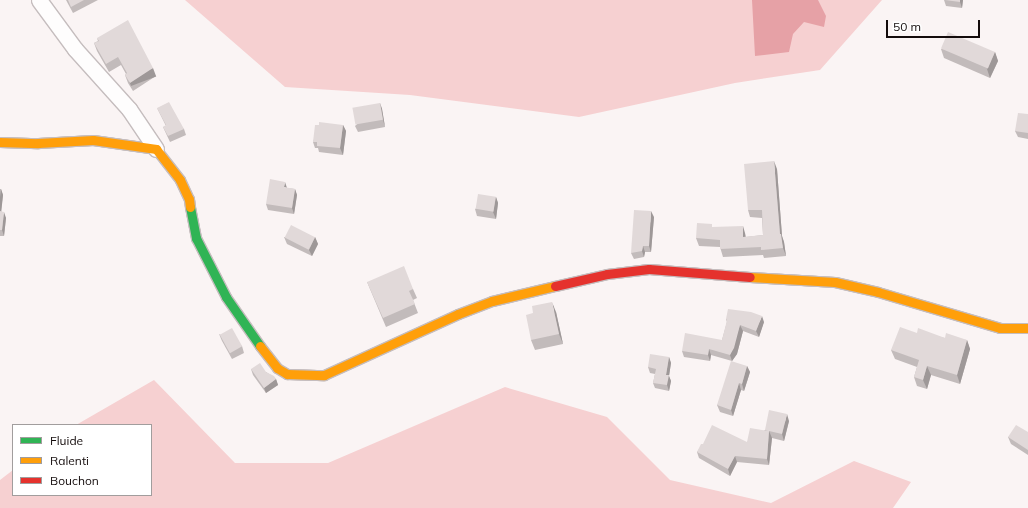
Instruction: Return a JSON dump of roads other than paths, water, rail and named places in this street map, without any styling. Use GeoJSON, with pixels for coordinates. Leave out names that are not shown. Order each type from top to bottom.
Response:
{"type":"FeatureCollection","features":[{"type":"Feature","properties":{"kind":"street"},"geometry":{"type":"LineString","coordinates":[[39,0],[75,49],[129,109],[156,149],[180,180],[189,199],[196,238],[226,297],[260,347],[277,368],[287,374],[324,375],[458,314],[492,301],[607,274],[648,269],[768,279],[835,282],[891,296],[961,318],[1000,328],[1028,328]]}},
{"type":"Feature","properties":{"kind":"street"},"geometry":{"type":"LineString","coordinates":[[0,142],[38,143],[93,140],[156,149]]}}]}
